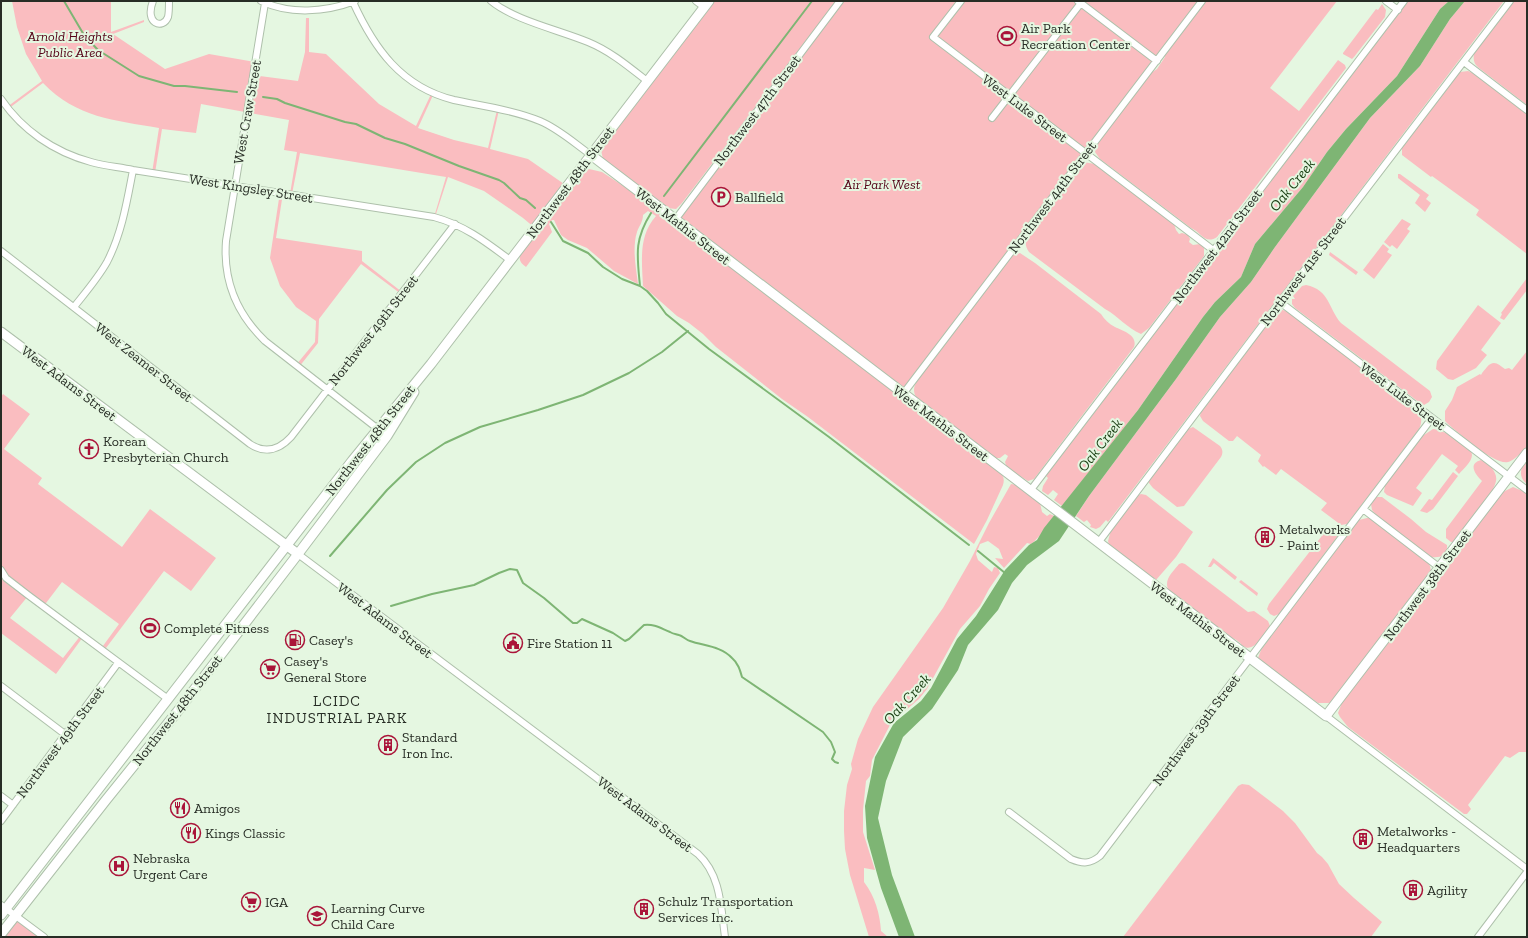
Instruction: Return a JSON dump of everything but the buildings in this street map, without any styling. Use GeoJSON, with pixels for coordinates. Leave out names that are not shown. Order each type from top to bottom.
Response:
{"type":"FeatureCollection","features":[{"type":"Feature","properties":{"kind":"main road","name":"Northwest 48th Street"},"geometry":{"type":"LineString","coordinates":[[3,909],[378,429],[431,364],[706,4]]}},
{"type":"Feature","properties":{"kind":"main road","name":"West Mathis Street"},"geometry":{"type":"LineString","coordinates":[[591,155],[1326,716]]}},
{"type":"Feature","properties":{"kind":"main road","name":"West Adams Street"},"geometry":{"type":"LineString","coordinates":[[2,334],[298,554]]}},
{"type":"Feature","properties":{"kind":"main road","name":"Northwest 48th Street"},"geometry":{"type":"LineString","coordinates":[[1,934],[182,706],[298,554],[387,436],[431,364]]}},
{"type":"Feature","properties":{"kind":"main road","name":"Northwest 38th Street"},"geometry":{"type":"LineString","coordinates":[[1326,716],[1527,453]]}},
{"type":"Feature","properties":{"kind":"main road"},"geometry":{"type":"LineString","coordinates":[[106,800],[111,783],[169,706],[170,704],[168,699]]}},
{"type":"Feature","properties":{"kind":"street"},"geometry":{"type":"LineString","coordinates":[[153,1],[150,11],[151,18],[154,22],[159,24],[164,22],[167,18],[169,1]]}},
{"type":"Feature","properties":{"kind":"street"},"geometry":{"type":"LineString","coordinates":[[491,1],[511,13],[576,37],[603,49],[622,61],[647,81]]}},
{"type":"Feature","properties":{"kind":"street"},"geometry":{"type":"LineString","coordinates":[[696,1],[706,4]]}},
{"type":"Feature","properties":{"kind":"street","name":"Northwest 47th Street"},"geometry":{"type":"LineString","coordinates":[[675,220],[840,1]]}},
{"type":"Feature","properties":{"kind":"street","name":"West Luke Street"},"geometry":{"type":"LineString","coordinates":[[961,1],[933,37],[1213,250]]}},
{"type":"Feature","properties":{"kind":"street","name":"Northwest 44th Street"},"geometry":{"type":"LineString","coordinates":[[904,394],[1202,1]]}},
{"type":"Feature","properties":{"kind":"street"},"geometry":{"type":"LineString","coordinates":[[1386,1],[1398,10]]}},
{"type":"Feature","properties":{"kind":"street","name":"Northwest 42nd Street"},"geometry":{"type":"LineString","coordinates":[[1030,491],[1404,1]]}},
{"type":"Feature","properties":{"kind":"street","name":"Northwest 41st Street"},"geometry":{"type":"LineString","coordinates":[[1098,542],[1510,1]]}},
{"type":"Feature","properties":{"kind":"street"},"geometry":{"type":"LineString","coordinates":[[263,2],[286,8],[309,10],[330,8],[354,2]]}},
{"type":"Feature","properties":{"kind":"street","name":"West Craw Street"},"geometry":{"type":"LineString","coordinates":[[263,2],[226,241],[225,255],[227,276],[235,300],[248,322],[261,337],[387,436]]}},
{"type":"Feature","properties":{"kind":"street","name":"West Mathis Street"},"geometry":{"type":"LineString","coordinates":[[354,2],[366,31],[378,48],[393,66],[414,82],[434,93],[450,99],[524,116],[538,121],[561,133],[591,155]]}},
{"type":"Feature","properties":{"kind":"street"},"geometry":{"type":"LineString","coordinates":[[992,118],[1079,2],[1157,61]]}},
{"type":"Feature","properties":{"kind":"street"},"geometry":{"type":"LineString","coordinates":[[1464,62],[1527,110]]}},
{"type":"Feature","properties":{"kind":"street","name":"West Kingsley Street"},"geometry":{"type":"LineString","coordinates":[[1,99],[23,126],[56,148],[91,162],[134,170],[407,211],[434,217],[455,224],[482,238],[510,260]]}},
{"type":"Feature","properties":{"kind":"street"},"geometry":{"type":"LineString","coordinates":[[74,308],[99,275],[114,248],[124,216],[134,170]]}},
{"type":"Feature","properties":{"kind":"street","name":"Northwest 49th Street"},"geometry":{"type":"LineString","coordinates":[[291,437],[455,224]]}},
{"type":"Feature","properties":{"kind":"street","name":"West Zeamer Street"},"geometry":{"type":"LineString","coordinates":[[1,251],[252,446],[263,450],[273,449],[282,446],[291,437]]}},
{"type":"Feature","properties":{"kind":"street","name":"West Luke Street"},"geometry":{"type":"LineString","coordinates":[[1280,302],[1527,490]]}},
{"type":"Feature","properties":{"kind":"street","name":"Northwest 39th Street"},"geometry":{"type":"LineString","coordinates":[[1009,812],[1071,859],[1079,863],[1094,861],[1100,856],[1432,418]]}},
{"type":"Feature","properties":{"kind":"street"},"geometry":{"type":"LineString","coordinates":[[1363,509],[1440,568]]}},
{"type":"Feature","properties":{"kind":"street","name":"West Adams Street"},"geometry":{"type":"LineString","coordinates":[[298,554],[698,854],[708,865],[716,880],[725,937]]}},
{"type":"Feature","properties":{"kind":"street"},"geometry":{"type":"LineString","coordinates":[[1,570],[6,578],[28,595],[168,699]]}},
{"type":"Feature","properties":{"kind":"street","name":"Northwest 49th Street"},"geometry":{"type":"LineString","coordinates":[[1,821],[118,663]]}},
{"type":"Feature","properties":{"kind":"street"},"geometry":{"type":"LineString","coordinates":[[1,686],[66,735]]}},
{"type":"Feature","properties":{"kind":"street","name":"West Mathis Street"},"geometry":{"type":"LineString","coordinates":[[1326,716],[1527,870]]}},
{"type":"Feature","properties":{"kind":"street"},"geometry":{"type":"LineString","coordinates":[[1,796],[13,805]]}},
{"type":"Feature","properties":{"kind":"street"},"geometry":{"type":"LineString","coordinates":[[1478,937],[1527,870]]}},
{"type":"Feature","properties":{"kind":"street"},"geometry":{"type":"LineString","coordinates":[[3,909],[16,916],[44,937]]}},
{"type":"Feature","properties":{"kind":"green space","name":"Arnold Heights Public Area"},"geometry":{"type":"Polygon","coordinates":[[[12,1],[111,1],[111,32],[144,20],[144,22],[113,34],[165,69],[209,54],[255,62],[253,75],[298,81],[305,52],[306,18],[309,18],[309,52],[326,54],[379,104],[416,126],[432,92],[434,93],[418,128],[454,140],[488,148],[497,110],[499,110],[490,149],[528,159],[567,186],[535,228],[484,191],[448,177],[434,217],[446,177],[300,153],[292,194],[290,194],[297,152],[284,150],[289,120],[201,104],[196,133],[162,129],[155,173],[152,173],[159,128],[127,123],[83,111],[56,95],[43,83],[8,109],[7,107],[42,81],[26,54],[17,27],[12,1]]]}},
{"type":"Feature","properties":{"kind":"green space"},"geometry":{"type":"Polygon","coordinates":[[[714,1],[836,1],[682,203],[676,209],[667,208],[603,159],[601,150],[604,144],[714,1]]]}},
{"type":"Feature","properties":{"kind":"green space","name":"Air Park West"},"geometry":{"type":"Polygon","coordinates":[[[840,1],[1202,1],[903,394],[675,220],[840,1]]]}},
{"type":"Feature","properties":{"kind":"green space"},"geometry":{"type":"Polygon","coordinates":[[[1206,1],[1337,1],[1270,88],[1299,111],[1338,60],[1345,65],[1346,68],[1217,237],[1209,240],[1100,159],[1095,152],[1098,143],[1151,73],[1157,69],[1165,55],[1206,1]]]}},
{"type":"Feature","properties":{"kind":"green space"},"geometry":{"type":"Polygon","coordinates":[[[1407,1],[1449,1],[1440,9],[1397,76],[1346,129],[1327,152],[1303,187],[1255,244],[1241,277],[1215,302],[1203,317],[1138,410],[1062,506],[1054,500],[1058,494],[1053,490],[1048,495],[1042,491],[1048,478],[1046,476],[1407,1]]]}},
{"type":"Feature","properties":{"kind":"green space"},"geometry":{"type":"Polygon","coordinates":[[[1465,1],[1504,1],[1108,522],[1106,520],[1096,529],[1090,527],[1091,525],[1087,520],[1084,522],[1076,516],[1089,496],[1220,317],[1251,282],[1370,118],[1420,66],[1450,19],[1465,1]]]}},
{"type":"Feature","properties":{"kind":"green space"},"geometry":{"type":"Polygon","coordinates":[[[1512,1],[1527,1],[1527,105],[1479,68],[1474,60],[1474,53],[1512,1]]]}},
{"type":"Feature","properties":{"kind":"green space"},"geometry":{"type":"Polygon","coordinates":[[[1382,4],[1386,10],[1385,17],[1354,57],[1352,59],[1343,54],[1376,9],[1378,10],[1382,4]]]}},
{"type":"Feature","properties":{"kind":"green space"},"geometry":{"type":"Polygon","coordinates":[[[1468,71],[1475,74],[1527,114],[1527,254],[1476,215],[1479,210],[1402,155],[1402,146],[1455,76],[1460,72],[1468,71]]]}},
{"type":"Feature","properties":{"kind":"green space"},"geometry":{"type":"Polygon","coordinates":[[[1083,162],[1095,164],[1174,224],[1179,234],[1182,233],[1188,235],[1190,239],[1189,242],[1193,245],[1200,244],[1204,248],[1204,256],[1149,328],[1141,334],[1131,329],[1029,252],[1027,248],[1027,236],[1083,162]]]}},
{"type":"Feature","properties":{"kind":"green space"},"geometry":{"type":"Polygon","coordinates":[[[589,169],[602,172],[634,193],[1000,472],[1004,479],[1004,483],[974,544],[808,417],[782,399],[716,347],[703,334],[677,316],[643,286],[642,250],[646,232],[656,216],[648,211],[643,215],[637,232],[635,245],[638,284],[614,271],[587,248],[568,240],[561,235],[554,220],[552,220],[549,224],[552,232],[526,267],[520,260],[520,255],[584,172],[589,169]]]}},
{"type":"Feature","properties":{"kind":"green space"},"geometry":{"type":"Polygon","coordinates":[[[1398,174],[1429,195],[1426,199],[1431,203],[1425,212],[1415,203],[1420,195],[1398,178],[1398,174]]]}},
{"type":"Feature","properties":{"kind":"green space"},"geometry":{"type":"Polygon","coordinates":[[[280,192],[283,193],[276,238],[362,251],[362,261],[402,292],[401,294],[361,264],[319,319],[318,343],[299,367],[296,365],[315,342],[316,321],[296,307],[280,286],[270,258],[280,192]]]}},
{"type":"Feature","properties":{"kind":"green space"},"geometry":{"type":"Polygon","coordinates":[[[1402,219],[1411,224],[1407,229],[1410,231],[1397,249],[1392,245],[1390,247],[1384,242],[1402,219]]]}},
{"type":"Feature","properties":{"kind":"green space"},"geometry":{"type":"Polygon","coordinates":[[[1383,244],[1389,249],[1387,252],[1392,255],[1374,279],[1363,270],[1383,244]]]}},
{"type":"Feature","properties":{"kind":"green space"},"geometry":{"type":"Polygon","coordinates":[[[1330,252],[1358,272],[1356,275],[1329,255],[1330,252]]]}},
{"type":"Feature","properties":{"kind":"green space"},"geometry":{"type":"Polygon","coordinates":[[[1020,253],[1101,314],[1105,320],[1132,336],[1135,343],[1134,347],[1034,479],[1028,481],[1007,468],[1005,462],[1008,456],[1005,454],[1000,458],[994,458],[917,399],[914,392],[921,375],[1012,255],[1020,253]]]}},
{"type":"Feature","properties":{"kind":"green space"},"geometry":{"type":"Polygon","coordinates":[[[1527,278],[1527,290],[1504,320],[1500,318],[1501,313],[1527,278]]]}},
{"type":"Feature","properties":{"kind":"green space"},"geometry":{"type":"Polygon","coordinates":[[[1306,285],[1314,287],[1324,295],[1341,323],[1430,391],[1432,397],[1429,402],[1424,405],[1420,403],[1295,308],[1292,304],[1292,299],[1295,299],[1293,296],[1302,286],[1306,285]]]}},
{"type":"Feature","properties":{"kind":"green space"},"geometry":{"type":"Polygon","coordinates":[[[1478,305],[1501,323],[1481,350],[1487,355],[1476,368],[1453,380],[1448,379],[1436,369],[1437,361],[1478,305]]]}},
{"type":"Feature","properties":{"kind":"green space"},"geometry":{"type":"Polygon","coordinates":[[[1282,310],[1288,311],[1419,411],[1421,416],[1419,429],[1347,524],[1341,525],[1321,510],[1327,503],[1281,469],[1276,475],[1264,466],[1263,467],[1258,461],[1261,455],[1237,436],[1233,441],[1229,441],[1203,421],[1200,416],[1201,411],[1274,313],[1276,314],[1282,310]]]}},
{"type":"Feature","properties":{"kind":"green space"},"geometry":{"type":"Polygon","coordinates":[[[1527,351],[1527,446],[1522,453],[1512,461],[1502,462],[1494,459],[1477,448],[1448,424],[1445,421],[1445,411],[1452,400],[1457,387],[1480,374],[1481,375],[1492,363],[1499,364],[1505,369],[1509,368],[1512,370],[1527,351]]]}},
{"type":"Feature","properties":{"kind":"green space"},"geometry":{"type":"Polygon","coordinates":[[[3,394],[30,414],[4,449],[42,478],[38,484],[122,547],[150,509],[216,558],[191,591],[164,571],[103,652],[100,650],[119,624],[62,582],[43,607],[28,596],[10,618],[63,658],[81,635],[83,637],[56,674],[1,633],[1,397],[3,394]]]}},
{"type":"Feature","properties":{"kind":"green space"},"geometry":{"type":"Polygon","coordinates":[[[1193,427],[1220,446],[1222,454],[1184,506],[1177,507],[1153,488],[1149,483],[1149,480],[1188,429],[1193,427]]]}},
{"type":"Feature","properties":{"kind":"green space"},"geometry":{"type":"Polygon","coordinates":[[[1433,429],[1456,438],[1467,446],[1472,455],[1469,463],[1459,474],[1455,470],[1458,466],[1442,454],[1416,488],[1422,493],[1413,506],[1387,495],[1384,492],[1385,485],[1421,437],[1433,429]]]}},
{"type":"Feature","properties":{"kind":"green space"},"geometry":{"type":"Polygon","coordinates":[[[1527,458],[1527,484],[1522,478],[1521,471],[1527,458]]]}},
{"type":"Feature","properties":{"kind":"green space"},"geometry":{"type":"Polygon","coordinates":[[[1481,460],[1487,463],[1494,471],[1496,481],[1494,487],[1484,503],[1454,542],[1451,542],[1446,538],[1446,529],[1482,481],[1474,470],[1474,464],[1481,460]]]}},
{"type":"Feature","properties":{"kind":"green space"},"geometry":{"type":"Polygon","coordinates":[[[1453,472],[1458,476],[1433,509],[1427,513],[1420,511],[1429,499],[1432,500],[1453,472]]]}},
{"type":"Feature","properties":{"kind":"green space"},"geometry":{"type":"Polygon","coordinates":[[[1011,484],[1017,485],[1040,503],[1042,512],[1047,516],[1050,514],[1054,516],[1037,538],[1031,544],[1027,543],[1004,568],[995,558],[1003,559],[999,549],[988,541],[980,544],[976,554],[978,560],[992,572],[994,567],[998,568],[1000,573],[980,606],[960,629],[927,689],[919,699],[891,723],[872,760],[870,776],[866,781],[863,810],[863,832],[875,870],[864,868],[864,882],[868,887],[876,905],[881,931],[888,937],[869,937],[850,875],[845,849],[844,831],[844,811],[847,785],[858,739],[873,707],[943,608],[1011,484]]]}},
{"type":"Feature","properties":{"kind":"green space"},"geometry":{"type":"Polygon","coordinates":[[[1513,487],[1527,493],[1527,752],[1519,752],[1510,758],[1505,756],[1468,805],[1471,809],[1467,814],[1464,814],[1348,727],[1338,713],[1343,700],[1501,493],[1513,487]]]}},
{"type":"Feature","properties":{"kind":"green space"},"geometry":{"type":"Polygon","coordinates":[[[1141,494],[1146,495],[1193,532],[1176,557],[1156,580],[1109,545],[1108,541],[1111,530],[1137,496],[1141,494]]]}},
{"type":"Feature","properties":{"kind":"green space"},"geometry":{"type":"Polygon","coordinates":[[[1376,497],[1382,497],[1426,532],[1447,545],[1445,554],[1440,557],[1431,557],[1378,517],[1372,510],[1371,504],[1376,497]]]}},
{"type":"Feature","properties":{"kind":"green space"},"geometry":{"type":"Polygon","coordinates":[[[1370,518],[1428,562],[1431,571],[1334,699],[1330,703],[1318,703],[1258,658],[1261,650],[1350,530],[1359,520],[1370,518]]]}},
{"type":"Feature","properties":{"kind":"green space"},"geometry":{"type":"Polygon","coordinates":[[[1330,527],[1336,531],[1337,537],[1279,614],[1274,616],[1270,614],[1267,609],[1269,604],[1330,527]]]}},
{"type":"Feature","properties":{"kind":"green space"},"geometry":{"type":"Polygon","coordinates":[[[1213,558],[1237,577],[1235,580],[1214,563],[1211,567],[1208,567],[1213,558]]]}},
{"type":"Feature","properties":{"kind":"green space"},"geometry":{"type":"Polygon","coordinates":[[[1182,563],[1248,612],[1254,611],[1268,621],[1270,626],[1255,645],[1247,648],[1241,645],[1241,643],[1216,627],[1169,591],[1167,583],[1169,577],[1179,564],[1182,563]]]}},
{"type":"Feature","properties":{"kind":"green space"},"geometry":{"type":"Polygon","coordinates":[[[1241,580],[1258,593],[1257,596],[1239,582],[1241,580]]]}},
{"type":"Feature","properties":{"kind":"green space"},"geometry":{"type":"Polygon","coordinates":[[[1242,784],[1249,785],[1283,811],[1295,823],[1317,853],[1328,864],[1339,884],[1382,922],[1371,937],[1123,937],[1238,786],[1242,784]]]}},
{"type":"Feature","properties":{"kind":"green space"},"geometry":{"type":"Polygon","coordinates":[[[15,916],[44,937],[1,937],[15,916]]]}},
{"type":"Feature","properties":{"kind":"shaded area","name":"Oak Creek"},"geometry":{"type":"Polygon","coordinates":[[[1449,1],[1465,1],[1450,19],[1420,66],[1370,118],[1251,282],[1220,317],[1089,496],[1059,541],[1027,565],[1012,583],[998,610],[968,645],[958,670],[932,709],[903,737],[886,781],[878,818],[892,875],[915,937],[899,937],[881,888],[867,838],[865,806],[875,757],[894,723],[921,701],[931,688],[957,639],[976,616],[1005,570],[1029,545],[1037,540],[1044,528],[1138,410],[1203,317],[1215,302],[1241,277],[1255,244],[1303,187],[1327,152],[1346,129],[1397,76],[1440,9],[1449,1]]]}},
{"type":"Feature","properties":{"kind":"waterway"},"geometry":{"type":"LineString","coordinates":[[64,1],[84,35],[98,50],[139,76],[174,86],[237,92]]}},
{"type":"Feature","properties":{"kind":"waterway"},"geometry":{"type":"LineString","coordinates":[[664,196],[812,1]]}},
{"type":"Feature","properties":{"kind":"waterway"},"geometry":{"type":"LineString","coordinates":[[263,97],[277,99],[285,103],[345,122],[356,124],[385,138],[405,144],[459,166],[499,180],[520,198],[526,200],[535,208]]}},
{"type":"Feature","properties":{"kind":"waterway"},"geometry":{"type":"LineString","coordinates":[[640,286],[638,265],[639,240],[651,213]]}},
{"type":"Feature","properties":{"kind":"waterway"},"geometry":{"type":"LineString","coordinates":[[551,222],[563,241],[588,253],[603,267],[622,279],[640,286],[647,291],[666,314],[709,349],[829,437],[969,545]]}},
{"type":"Feature","properties":{"kind":"waterway"},"geometry":{"type":"LineString","coordinates":[[330,556],[387,490],[416,462],[445,443],[480,427],[583,395],[629,373],[662,352],[688,331]]}},
{"type":"Feature","properties":{"kind":"waterway"},"geometry":{"type":"LineString","coordinates":[[978,551],[1005,573]]}},
{"type":"Feature","properties":{"kind":"waterway"},"geometry":{"type":"LineString","coordinates":[[391,606],[432,594],[474,585],[510,569],[517,570],[523,583],[544,598],[573,623],[577,623],[582,619],[613,633],[625,641],[644,625],[651,625],[695,643],[712,647],[728,654],[736,662],[742,677],[823,732],[831,742],[835,752],[832,759],[838,763]]}},
{"type":"Feature","properties":{"kind":"place","name":"Air Park Recreation Center"},"geometry":{"type":"Point","coordinates":[1007,36]}},
{"type":"Feature","properties":{"kind":"place","name":"Ballfield"},"geometry":{"type":"Point","coordinates":[721,197]}},
{"type":"Feature","properties":{"kind":"place","name":"Korean Presbyterian Church"},"geometry":{"type":"Point","coordinates":[89,449]}},
{"type":"Feature","properties":{"kind":"place","name":"Metalworks - Paint"},"geometry":{"type":"Point","coordinates":[1265,537]}},
{"type":"Feature","properties":{"kind":"place","name":"Complete Fitness"},"geometry":{"type":"Point","coordinates":[150,628]}},
{"type":"Feature","properties":{"kind":"place","name":"Casey's"},"geometry":{"type":"Point","coordinates":[295,640]}},
{"type":"Feature","properties":{"kind":"place","name":"Fire Station 11"},"geometry":{"type":"Point","coordinates":[513,643]}},
{"type":"Feature","properties":{"kind":"place","name":"Casey's General Store"},"geometry":{"type":"Point","coordinates":[270,669]}},
{"type":"Feature","properties":{"kind":"place","name":"Standard Iron Inc."},"geometry":{"type":"Point","coordinates":[388,745]}},
{"type":"Feature","properties":{"kind":"place","name":"Amigos"},"geometry":{"type":"Point","coordinates":[180,808]}},
{"type":"Feature","properties":{"kind":"place","name":"Kings Classic"},"geometry":{"type":"Point","coordinates":[191,833]}},
{"type":"Feature","properties":{"kind":"place","name":"Metalworks - Headquarters"},"geometry":{"type":"Point","coordinates":[1363,839]}},
{"type":"Feature","properties":{"kind":"place","name":"Nebraska Urgent Care"},"geometry":{"type":"Point","coordinates":[119,866]}},
{"type":"Feature","properties":{"kind":"place","name":"Agility"},"geometry":{"type":"Point","coordinates":[1413,890]}},
{"type":"Feature","properties":{"kind":"place","name":"IGA"},"geometry":{"type":"Point","coordinates":[251,902]}},
{"type":"Feature","properties":{"kind":"place","name":"Schulz Transportation Services Inc."},"geometry":{"type":"Point","coordinates":[644,909]}},
{"type":"Feature","properties":{"kind":"place","name":"Learning Curve Child Care"},"geometry":{"type":"Point","coordinates":[317,916]}},
{"type":"Feature","properties":{"kind":"district","name":"LCIDC INDUSTRIAL PARK"},"geometry":{"type":"Point","coordinates":[337,710]}}]}
